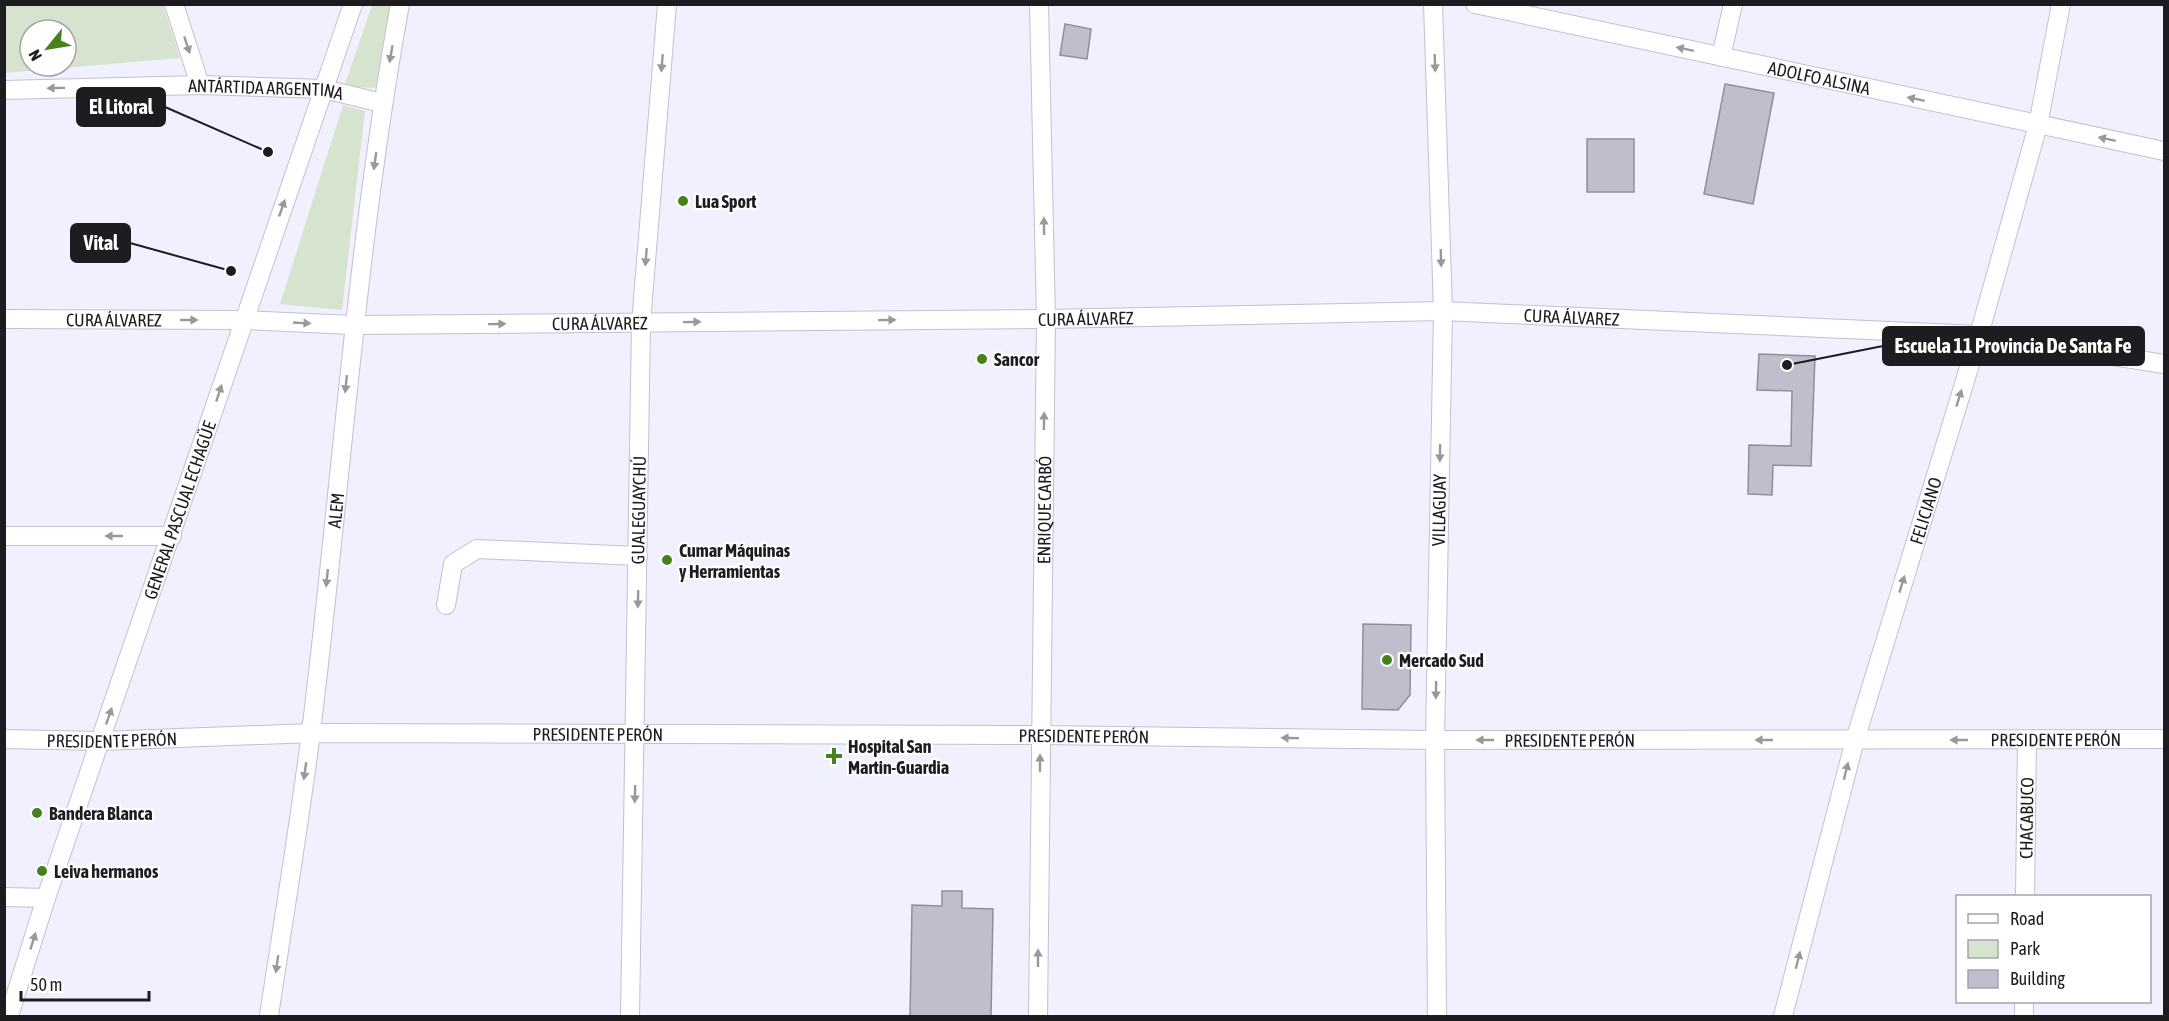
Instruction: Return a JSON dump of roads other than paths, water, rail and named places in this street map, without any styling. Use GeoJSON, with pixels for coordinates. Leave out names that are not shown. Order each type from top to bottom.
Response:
{"type":"FeatureCollection","features":[{"type":"Feature","properties":{"kind":"street"},"geometry":{"type":"LineString","coordinates":[[174,4],[200,85]]}},
{"type":"Feature","properties":{"kind":"street","name":"GENERAL PASCUAL ECHAGÜE"},"geometry":{"type":"LineString","coordinates":[[9,1017],[46,898],[353,4]]}},
{"type":"Feature","properties":{"kind":"street","name":"ALEM"},"geometry":{"type":"LineString","coordinates":[[269,1017],[311,733],[352,326],[382,103],[400,4]]}},
{"type":"Feature","properties":{"kind":"street","name":"GUALEGUAYCHÚ"},"geometry":{"type":"LineString","coordinates":[[630,1017],[641,323],[667,4]]}},
{"type":"Feature","properties":{"kind":"street","name":"ENRIQUE CARBÓ"},"geometry":{"type":"LineString","coordinates":[[1038,1017],[1046,319],[1039,4]]}},
{"type":"Feature","properties":{"kind":"street","name":"VILLAGUAY"},"geometry":{"type":"LineString","coordinates":[[1433,4],[1443,311],[1435,740],[1437,1017]]}},
{"type":"Feature","properties":{"kind":"street","name":"ADOLFO ALSINA"},"geometry":{"type":"LineString","coordinates":[[1475,4],[2164,151]]}},
{"type":"Feature","properties":{"kind":"street"},"geometry":{"type":"LineString","coordinates":[[1721,57],[1733,4]]}},
{"type":"Feature","properties":{"kind":"street","name":"FELICIANO"},"geometry":{"type":"LineString","coordinates":[[1783,1017],[1855,740],[1979,335],[2038,125],[2061,4]]}},
{"type":"Feature","properties":{"kind":"street","name":"ANTÁRTIDA ARGENTINA"},"geometry":{"type":"LineString","coordinates":[[4,90],[200,85],[324,89],[382,103]]}},
{"type":"Feature","properties":{"kind":"street","name":"CURA ÁLVAREZ"},"geometry":{"type":"LineString","coordinates":[[4,320],[243,320],[352,326],[1046,319],[1443,311],[1979,335],[2164,364]]}},
{"type":"Feature","properties":{"kind":"street"},"geometry":{"type":"LineString","coordinates":[[4,536],[172,536]]}},
{"type":"Feature","properties":{"kind":"street"},"geometry":{"type":"LineString","coordinates":[[446,604],[453,564],[477,549],[638,556]]}},
{"type":"Feature","properties":{"kind":"street","name":"PRESIDENTE PERÓN"},"geometry":{"type":"LineString","coordinates":[[4,739],[101,741],[311,733],[1040,735],[1435,740],[2164,739]]}},
{"type":"Feature","properties":{"kind":"street","name":"CHACABUCO"},"geometry":{"type":"LineString","coordinates":[[2025,895],[2027,740]]}},
{"type":"Feature","properties":{"kind":"street"},"geometry":{"type":"LineString","coordinates":[[4,897],[46,898]]}},
{"type":"Feature","properties":{"kind":"place","name":"El Litoral"},"geometry":{"type":"Point","coordinates":[268,152]}},
{"type":"Feature","properties":{"kind":"place","name":"Lua Sport"},"geometry":{"type":"Point","coordinates":[683,201]}},
{"type":"Feature","properties":{"kind":"place","name":"Vital"},"geometry":{"type":"Point","coordinates":[231,271]}},
{"type":"Feature","properties":{"kind":"place","name":"Sancor"},"geometry":{"type":"Point","coordinates":[982,359]}},
{"type":"Feature","properties":{"kind":"place","name":"Escuela 11 Provincia De Santa Fe"},"geometry":{"type":"Point","coordinates":[1787,365]}},
{"type":"Feature","properties":{"kind":"place","name":"Cumar Máquinas y Herramientas"},"geometry":{"type":"Point","coordinates":[667,560]}},
{"type":"Feature","properties":{"kind":"place","name":"Mercado Sud"},"geometry":{"type":"Point","coordinates":[1387,660]}},
{"type":"Feature","properties":{"kind":"place","name":"Hospital San Martin-Guardia"},"geometry":{"type":"Point","coordinates":[834,756]}},
{"type":"Feature","properties":{"kind":"place","name":"Bandera Blanca"},"geometry":{"type":"Point","coordinates":[37,813]}},
{"type":"Feature","properties":{"kind":"place","name":"Leiva hermanos"},"geometry":{"type":"Point","coordinates":[42,871]}}]}
